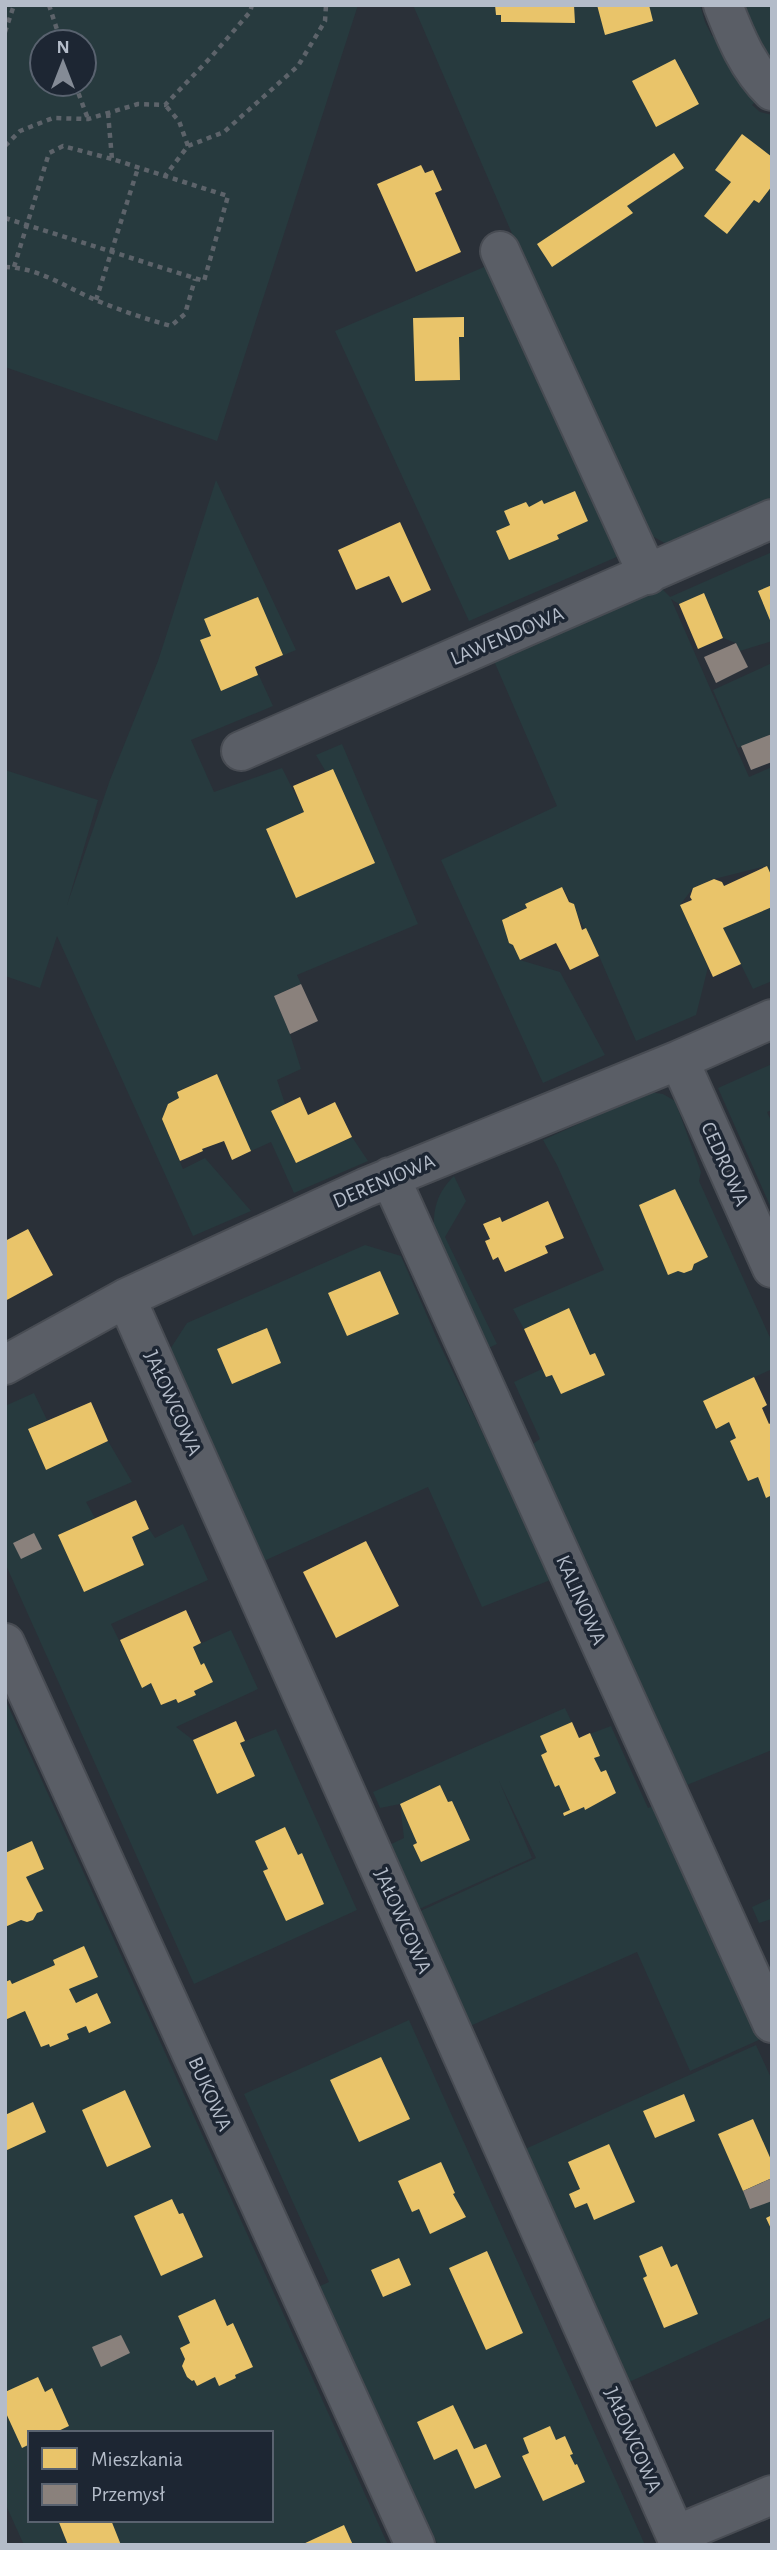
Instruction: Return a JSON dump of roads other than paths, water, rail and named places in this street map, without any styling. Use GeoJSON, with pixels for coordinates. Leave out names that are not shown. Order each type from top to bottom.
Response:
{"type":"FeatureCollection","features":[{"type":"Feature","properties":{"kind":"street"},"geometry":{"type":"LineString","coordinates":[[723,5],[747,58],[772,91]]}},
{"type":"Feature","properties":{"kind":"street"},"geometry":{"type":"LineString","coordinates":[[500,251],[648,575]]}},
{"type":"Feature","properties":{"kind":"street","name":"LAWENDOWA"},"geometry":{"type":"LineString","coordinates":[[242,751],[772,519]]}},
{"type":"Feature","properties":{"kind":"street","name":"DERENIOWA"},"geometry":{"type":"LineString","coordinates":[[5,1365],[127,1298],[390,1177],[679,1060],[772,1018]]}},
{"type":"Feature","properties":{"kind":"street","name":"CEDROWA"},"geometry":{"type":"LineString","coordinates":[[679,1060],[772,1268]]}},
{"type":"Feature","properties":{"kind":"street","name":"KALINOWA"},"geometry":{"type":"LineString","coordinates":[[390,1177],[772,2023]]}},
{"type":"Feature","properties":{"kind":"street","name":"JAŁOWCOWA"},"geometry":{"type":"LineString","coordinates":[[127,1298],[678,2540]]}},
{"type":"Feature","properties":{"kind":"street","name":"BUKOWA"},"geometry":{"type":"LineString","coordinates":[[5,1643],[415,2545]]}},
{"type":"Feature","properties":{"kind":"street"},"geometry":{"type":"LineString","coordinates":[[678,2540],[772,2495]]}}]}
